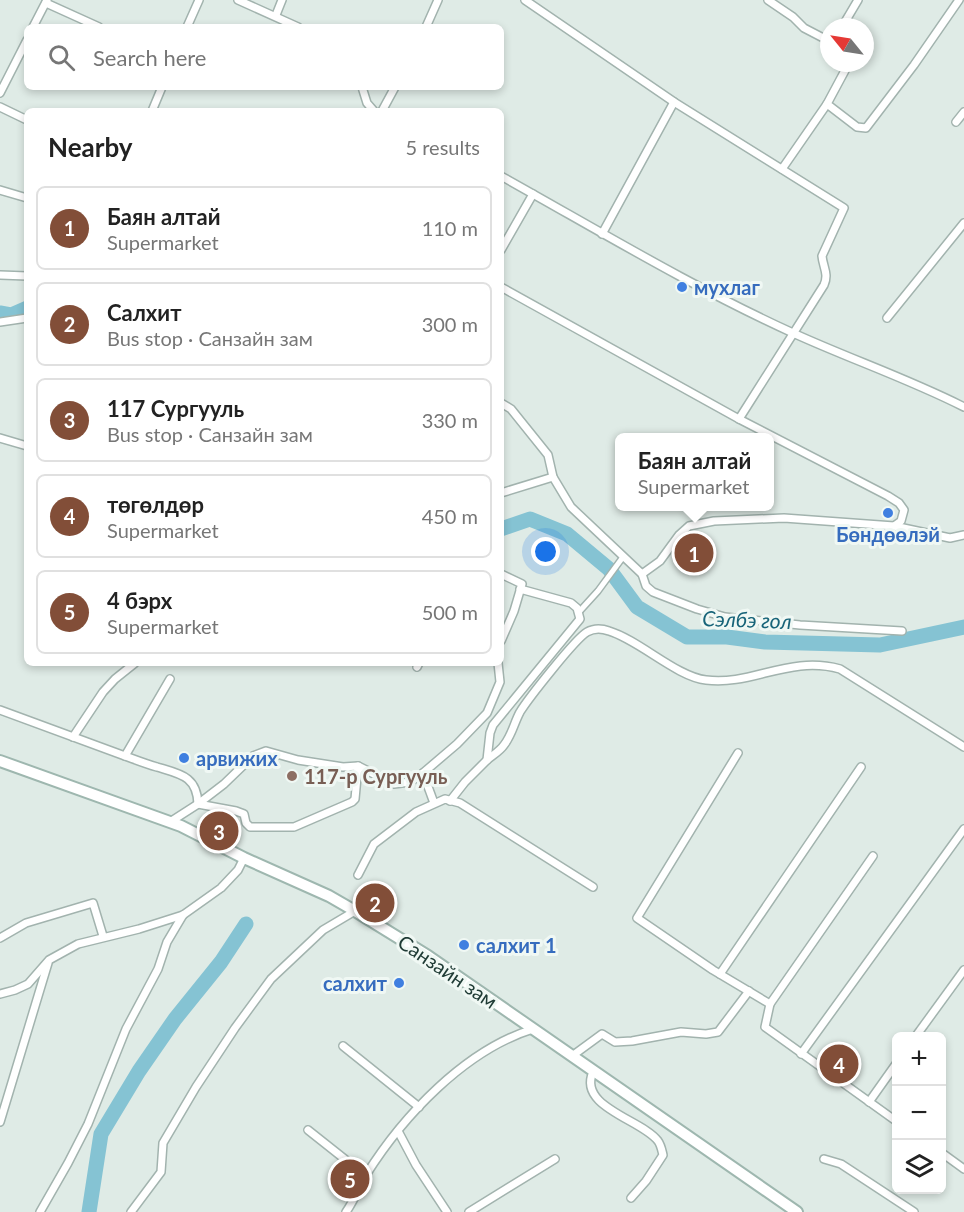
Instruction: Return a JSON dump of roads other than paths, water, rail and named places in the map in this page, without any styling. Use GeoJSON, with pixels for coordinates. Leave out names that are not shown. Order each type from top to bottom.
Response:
{"type":"FeatureCollection","features":[{"type":"Feature","properties":{"kind":"main road","name":"Санзайн зам"},"geometry":{"type":"LineString","coordinates":[[0,761],[170,822],[329,896],[429,956],[797,1212]]}},
{"type":"Feature","properties":{"kind":"street"},"geometry":{"type":"LineString","coordinates":[[189,24],[199,0]]}},
{"type":"Feature","properties":{"kind":"street"},"geometry":{"type":"LineString","coordinates":[[238,0],[292,24]]}},
{"type":"Feature","properties":{"kind":"street"},"geometry":{"type":"LineString","coordinates":[[276,15],[282,0]]}},
{"type":"Feature","properties":{"kind":"street"},"geometry":{"type":"LineString","coordinates":[[427,24],[438,0]]}},
{"type":"Feature","properties":{"kind":"street"},"geometry":{"type":"LineString","coordinates":[[525,0],[674,102],[844,208],[822,256],[826,272],[824,285],[739,419]]}},
{"type":"Feature","properties":{"kind":"street"},"geometry":{"type":"LineString","coordinates":[[768,0],[793,17],[804,28],[820,36]]}},
{"type":"Feature","properties":{"kind":"street"},"geometry":{"type":"LineString","coordinates":[[847,18],[858,0]]}},
{"type":"Feature","properties":{"kind":"street"},"geometry":{"type":"LineString","coordinates":[[827,104],[857,127],[866,128],[914,65],[959,0]]}},
{"type":"Feature","properties":{"kind":"street"},"geometry":{"type":"LineString","coordinates":[[35,24],[46,2],[93,24]]}},
{"type":"Feature","properties":{"kind":"street"},"geometry":{"type":"LineString","coordinates":[[0,93],[24,46]]}},
{"type":"Feature","properties":{"kind":"street"},"geometry":{"type":"LineString","coordinates":[[782,170],[827,104],[844,72]]}},
{"type":"Feature","properties":{"kind":"street"},"geometry":{"type":"LineString","coordinates":[[153,108],[161,90]]}},
{"type":"Feature","properties":{"kind":"street"},"geometry":{"type":"LineString","coordinates":[[363,90],[372,108]]}},
{"type":"Feature","properties":{"kind":"street"},"geometry":{"type":"LineString","coordinates":[[384,108],[393,90]]}},
{"type":"Feature","properties":{"kind":"street"},"geometry":{"type":"LineString","coordinates":[[602,234],[674,102]]}},
{"type":"Feature","properties":{"kind":"street"},"geometry":{"type":"LineString","coordinates":[[0,107],[24,119]]}},
{"type":"Feature","properties":{"kind":"street"},"geometry":{"type":"LineString","coordinates":[[956,122],[964,112]]}},
{"type":"Feature","properties":{"kind":"street"},"geometry":{"type":"LineString","coordinates":[[504,178],[647,260],[793,333],[964,407]]}},
{"type":"Feature","properties":{"kind":"street"},"geometry":{"type":"LineString","coordinates":[[0,190],[24,197]]}},
{"type":"Feature","properties":{"kind":"street"},"geometry":{"type":"LineString","coordinates":[[504,245],[532,194]]}},
{"type":"Feature","properties":{"kind":"street"},"geometry":{"type":"LineString","coordinates":[[887,318],[964,223]]}},
{"type":"Feature","properties":{"kind":"street"},"geometry":{"type":"LineString","coordinates":[[0,275],[24,276]]}},
{"type":"Feature","properties":{"kind":"street"},"geometry":{"type":"LineString","coordinates":[[504,289],[766,433]]}},
{"type":"Feature","properties":{"kind":"street"},"geometry":{"type":"LineString","coordinates":[[0,322],[24,318]]}},
{"type":"Feature","properties":{"kind":"street"},"geometry":{"type":"LineString","coordinates":[[504,405],[511,409],[548,455],[553,477],[571,507],[642,574],[646,586],[653,592],[725,617],[800,625],[902,631]]}},
{"type":"Feature","properties":{"kind":"street"},"geometry":{"type":"LineString","coordinates":[[774,437],[899,503],[904,510],[903,516],[894,526]]}},
{"type":"Feature","properties":{"kind":"street"},"geometry":{"type":"LineString","coordinates":[[0,438],[24,445]]}},
{"type":"Feature","properties":{"kind":"street"},"geometry":{"type":"LineString","coordinates":[[504,492],[553,477]]}},
{"type":"Feature","properties":{"kind":"street"},"geometry":{"type":"LineString","coordinates":[[642,574],[660,561],[679,535],[689,526],[700,523],[784,518],[894,526],[950,537],[964,535]]}},
{"type":"Feature","properties":{"kind":"street"},"geometry":{"type":"LineString","coordinates":[[578,613],[598,591],[623,556]]}},
{"type":"Feature","properties":{"kind":"street"},"geometry":{"type":"LineString","coordinates":[[504,575],[522,584],[504,633]]}},
{"type":"Feature","properties":{"kind":"street"},"geometry":{"type":"LineString","coordinates":[[487,760],[493,725],[580,619],[577,608],[571,603],[520,589]]}},
{"type":"Feature","properties":{"kind":"street"},"geometry":{"type":"LineString","coordinates":[[450,801],[465,782],[505,744],[522,709],[580,638],[597,628],[625,638],[700,680],[727,680],[806,664],[840,669],[964,747]]}},
{"type":"Feature","properties":{"kind":"street"},"geometry":{"type":"LineString","coordinates":[[73,737],[103,692],[131,666]]}},
{"type":"Feature","properties":{"kind":"street"},"geometry":{"type":"LineString","coordinates":[[170,822],[224,784],[253,756],[266,751],[308,762],[343,767],[358,766],[394,784],[410,782],[457,744],[487,713],[500,682],[498,666]]}},
{"type":"Feature","properties":{"kind":"street"},"geometry":{"type":"LineString","coordinates":[[125,756],[170,679]]}},
{"type":"Feature","properties":{"kind":"street"},"geometry":{"type":"LineString","coordinates":[[0,710],[125,756],[180,773],[193,785],[198,794],[198,804]]}},
{"type":"Feature","properties":{"kind":"street"},"geometry":{"type":"LineString","coordinates":[[738,753],[637,918],[720,974],[770,1004]]}},
{"type":"Feature","properties":{"kind":"street"},"geometry":{"type":"LineString","coordinates":[[198,804],[244,814],[246,823],[250,827],[294,827],[352,802],[355,799],[358,766]]}},
{"type":"Feature","properties":{"kind":"street"},"geometry":{"type":"LineString","coordinates":[[720,974],[861,767]]}},
{"type":"Feature","properties":{"kind":"street"},"geometry":{"type":"LineString","coordinates":[[423,773],[434,803]]}},
{"type":"Feature","properties":{"kind":"street"},"geometry":{"type":"LineString","coordinates":[[358,875],[374,844],[416,812],[445,799],[460,803],[593,887]]}},
{"type":"Feature","properties":{"kind":"street"},"geometry":{"type":"LineString","coordinates":[[801,1053],[964,829]]}},
{"type":"Feature","properties":{"kind":"street"},"geometry":{"type":"LineString","coordinates":[[873,856],[770,1004],[765,1027],[892,1118]]}},
{"type":"Feature","properties":{"kind":"street"},"geometry":{"type":"LineString","coordinates":[[0,994],[28,984],[49,960],[78,944],[183,915],[221,888],[238,870],[244,858]]}},
{"type":"Feature","properties":{"kind":"street"},"geometry":{"type":"LineString","coordinates":[[0,938],[26,923],[93,903],[103,936]]}},
{"type":"Feature","properties":{"kind":"street"},"geometry":{"type":"LineString","coordinates":[[131,1212],[161,1172],[163,1143],[196,1087],[271,979],[323,930],[355,911]]}},
{"type":"Feature","properties":{"kind":"street"},"geometry":{"type":"LineString","coordinates":[[40,1212],[83,1134],[126,1029],[158,969],[167,942],[183,915]]}},
{"type":"Feature","properties":{"kind":"street"},"geometry":{"type":"LineString","coordinates":[[0,1122],[49,960]]}},
{"type":"Feature","properties":{"kind":"street"},"geometry":{"type":"LineString","coordinates":[[919,1032],[964,970]]}},
{"type":"Feature","properties":{"kind":"street"},"geometry":{"type":"LineString","coordinates":[[572,1056],[602,1034],[615,1042],[681,1032],[706,1034],[718,1032],[748,991]]}},
{"type":"Feature","properties":{"kind":"street"},"geometry":{"type":"LineString","coordinates":[[351,1210],[366,1176],[418,1107],[470,1060],[501,1041],[532,1029]]}},
{"type":"Feature","properties":{"kind":"street"},"geometry":{"type":"LineString","coordinates":[[343,1046],[418,1107]]}},
{"type":"Feature","properties":{"kind":"street"},"geometry":{"type":"LineString","coordinates":[[869,1102],[892,1071]]}},
{"type":"Feature","properties":{"kind":"street"},"geometry":{"type":"LineString","coordinates":[[594,1072],[591,1077],[592,1091],[605,1106],[658,1141],[663,1155],[646,1181],[631,1198]]}},
{"type":"Feature","properties":{"kind":"street"},"geometry":{"type":"LineString","coordinates":[[308,1130],[366,1176]]}},
{"type":"Feature","properties":{"kind":"street"},"geometry":{"type":"LineString","coordinates":[[398,1131],[416,1165],[447,1212]]}},
{"type":"Feature","properties":{"kind":"street"},"geometry":{"type":"LineString","coordinates":[[946,1156],[964,1169]]}},
{"type":"Feature","properties":{"kind":"street"},"geometry":{"type":"LineString","coordinates":[[469,1212],[555,1159]]}},
{"type":"Feature","properties":{"kind":"street"},"geometry":{"type":"LineString","coordinates":[[824,1159],[841,1164],[914,1212]]}},
{"type":"Feature","properties":{"kind":"waterway","name":"Сэлбэ гол"},"geometry":{"type":"LineString","coordinates":[[0,313],[11,315],[24,309]]}},
{"type":"Feature","properties":{"kind":"waterway","name":"Сэлбэ гол"},"geometry":{"type":"LineString","coordinates":[[504,528],[530,519],[567,534],[609,569],[637,607],[687,637],[880,645],[964,627]]}},
{"type":"Feature","properties":{"kind":"waterway"},"geometry":{"type":"LineString","coordinates":[[89,1212],[101,1134],[139,1071],[175,1019],[221,962],[246,924]]}},
{"type":"Feature","properties":{"kind":"place","name":"мухлаг"},"geometry":{"type":"Point","coordinates":[682,287]}},
{"type":"Feature","properties":{"kind":"place","name":"Бөндөөлэй"},"geometry":{"type":"Point","coordinates":[888,513]}},
{"type":"Feature","properties":{"kind":"place","name":"Баян алтай"},"geometry":{"type":"Point","coordinates":[694,553]}},
{"type":"Feature","properties":{"kind":"place","name":"арвижих"},"geometry":{"type":"Point","coordinates":[184,758]}},
{"type":"Feature","properties":{"kind":"place","name":"117-р Сургууль"},"geometry":{"type":"Point","coordinates":[292,776]}},
{"type":"Feature","properties":{"kind":"place","name":"117 Сургууль"},"geometry":{"type":"Point","coordinates":[219,831]}},
{"type":"Feature","properties":{"kind":"place","name":"Салхит"},"geometry":{"type":"Point","coordinates":[375,903]}},
{"type":"Feature","properties":{"kind":"place","name":"салхит 1"},"geometry":{"type":"Point","coordinates":[464,945]}},
{"type":"Feature","properties":{"kind":"place","name":"салхит"},"geometry":{"type":"Point","coordinates":[399,983]}},
{"type":"Feature","properties":{"kind":"place","name":"төгөлдөр"},"geometry":{"type":"Point","coordinates":[839,1064]}},
{"type":"Feature","properties":{"kind":"place","name":"4 бэрх"},"geometry":{"type":"Point","coordinates":[350,1179]}}]}
